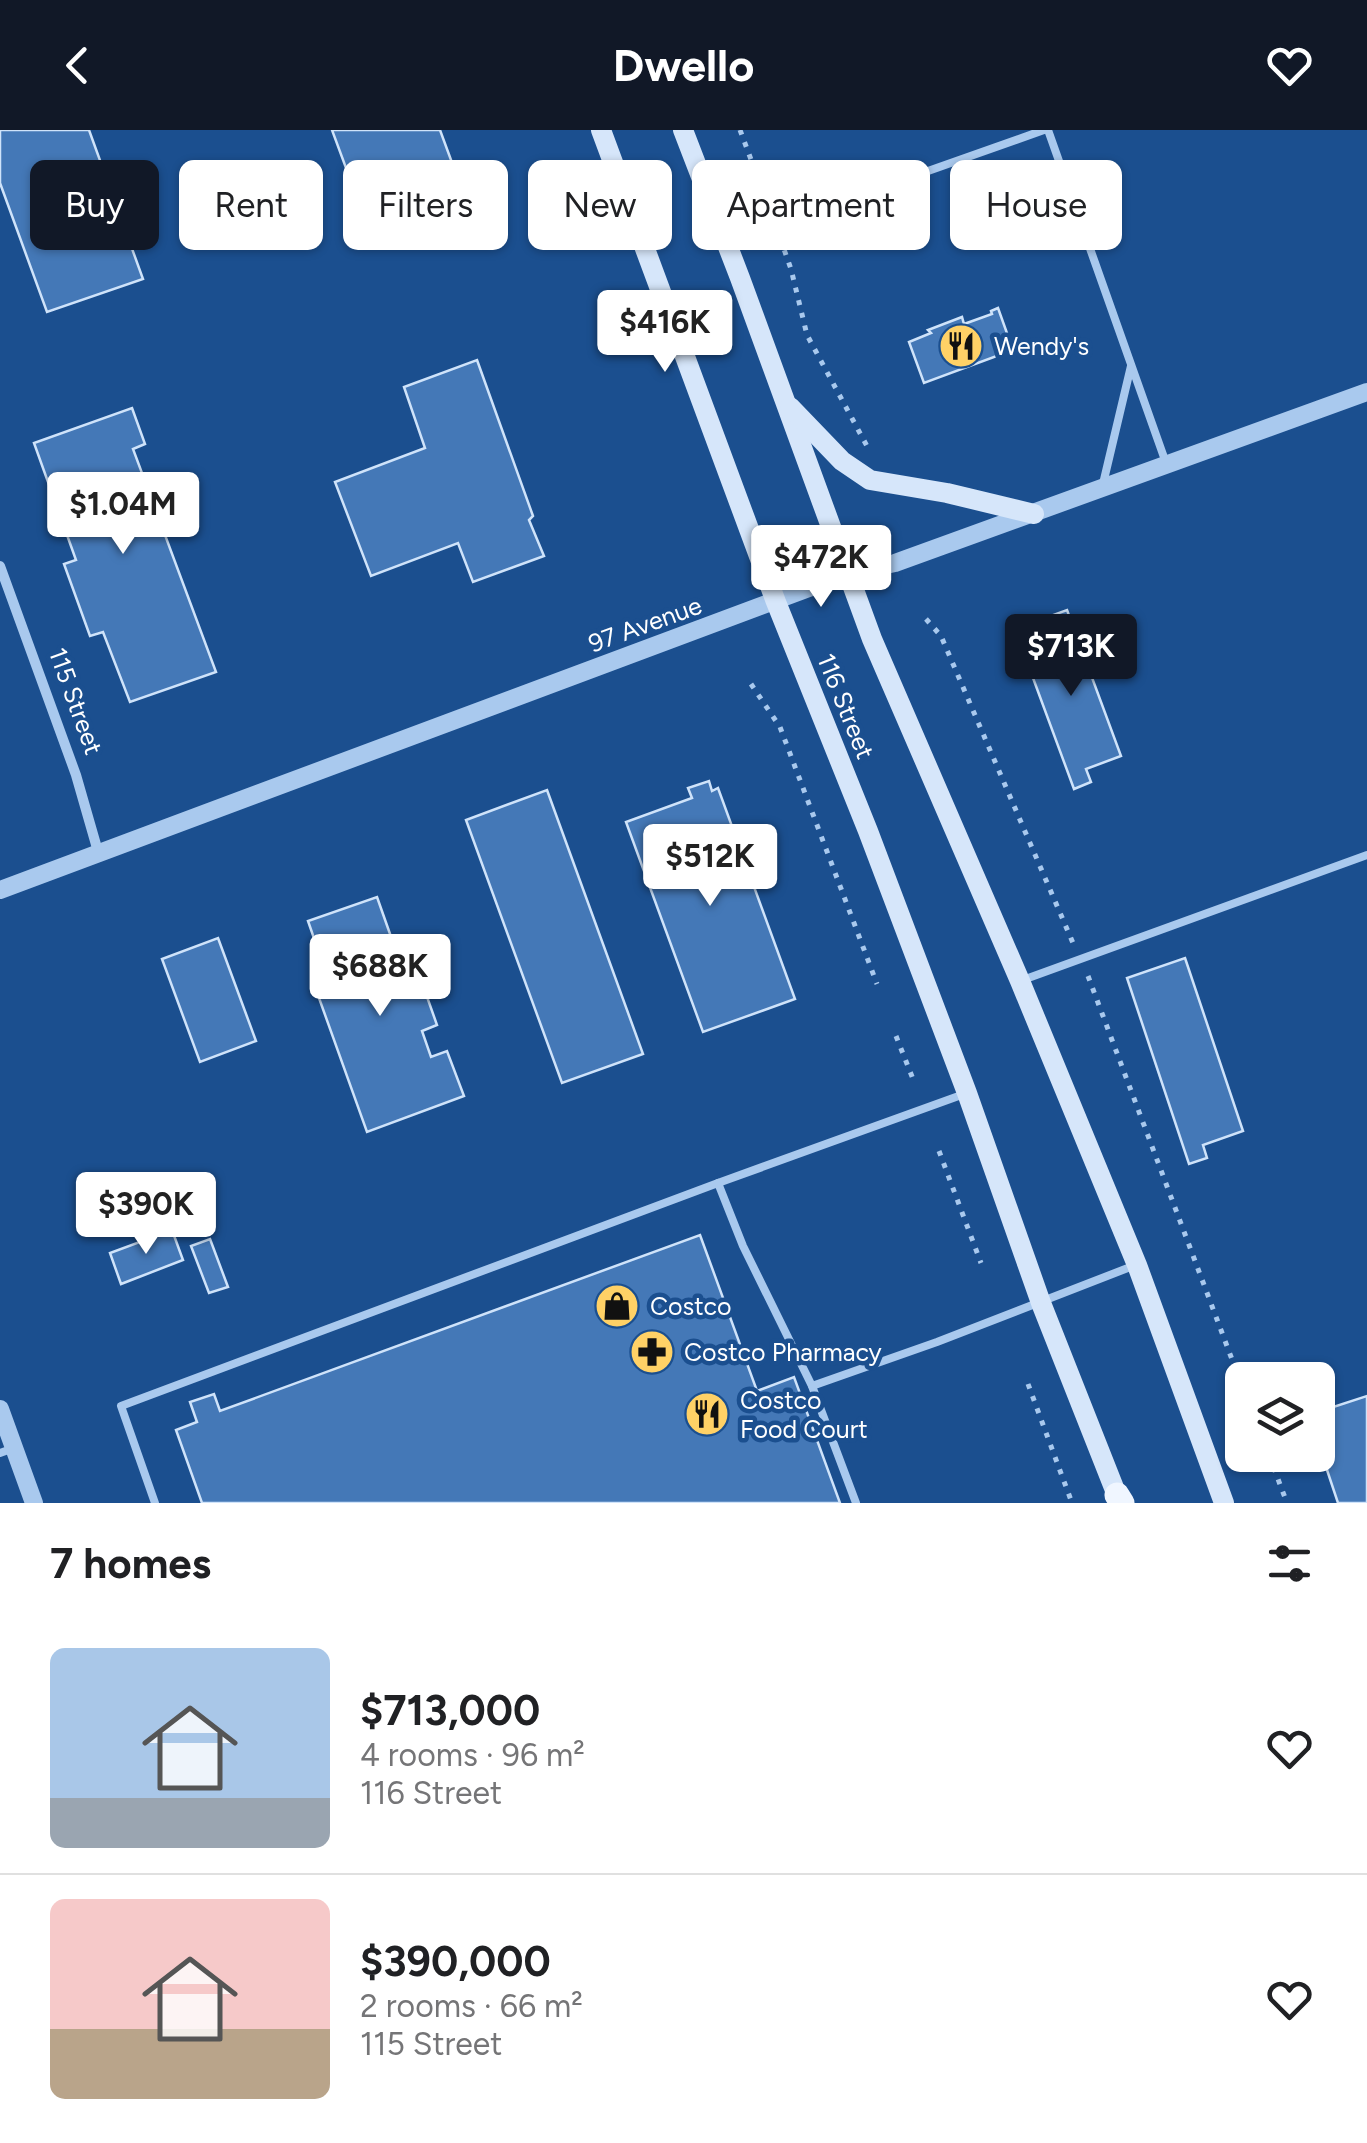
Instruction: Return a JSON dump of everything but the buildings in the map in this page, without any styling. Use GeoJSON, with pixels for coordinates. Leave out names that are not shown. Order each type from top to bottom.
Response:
{"type":"FeatureCollection","features":[{"type":"Feature","properties":{"kind":"main road","name":"116 Street"},"geometry":{"type":"LineString","coordinates":[[600,130],[776,602],[967,1094],[1041,1302],[1120,1500]]}},
{"type":"Feature","properties":{"kind":"main road","name":"116 Street"},"geometry":{"type":"LineString","coordinates":[[682,130],[694,160]]}},
{"type":"Feature","properties":{"kind":"main road","name":"116 Street"},"geometry":{"type":"LineString","coordinates":[[728,250],[872,639],[1138,1264],[1224,1503]]}},
{"type":"Feature","properties":{"kind":"main road"},"geometry":{"type":"LineString","coordinates":[[785,402],[842,461],[870,480],[1034,514]]}},
{"type":"Feature","properties":{"kind":"street","name":"97 Avenue"},"geometry":{"type":"LineString","coordinates":[[0,890],[849,573],[895,563],[1367,392]]}},
{"type":"Feature","properties":{"kind":"street","name":"115 Street"},"geometry":{"type":"LineString","coordinates":[[0,566],[76,774],[99,855]]}},
{"type":"Feature","properties":{"kind":"street"},"geometry":{"type":"LineString","coordinates":[[0,1409],[7,1450],[34,1503]]}},
{"type":"Feature","properties":{"kind":"lane"},"geometry":{"type":"LineString","coordinates":[[930,171],[1046,130],[1166,463]]}},
{"type":"Feature","properties":{"kind":"lane"},"geometry":{"type":"LineString","coordinates":[[1102,488],[1132,366]]}},
{"type":"Feature","properties":{"kind":"lane"},"geometry":{"type":"LineString","coordinates":[[1020,981],[1367,855]]}},
{"type":"Feature","properties":{"kind":"lane"},"geometry":{"type":"LineString","coordinates":[[155,1503],[122,1406],[967,1094]]}},
{"type":"Feature","properties":{"kind":"lane"},"geometry":{"type":"LineString","coordinates":[[718,1184],[743,1246],[812,1386],[856,1503]]}},
{"type":"Feature","properties":{"kind":"lane"},"geometry":{"type":"LineString","coordinates":[[812,1386],[1138,1264]]}},
{"type":"Feature","properties":{"kind":"path"},"geometry":{"type":"LineString","coordinates":[[740,130],[751,160]]}},
{"type":"Feature","properties":{"kind":"path"},"geometry":{"type":"LineString","coordinates":[[785,250],[807,335],[874,460]]}},
{"type":"Feature","properties":{"kind":"path"},"geometry":{"type":"LineString","coordinates":[[926,619],[940,636],[1082,959],[1233,1362]]}},
{"type":"Feature","properties":{"kind":"path"},"geometry":{"type":"LineString","coordinates":[[751,684],[780,728],[877,984]]}},
{"type":"Feature","properties":{"kind":"path"},"geometry":{"type":"LineString","coordinates":[[896,1036],[912,1079]]}},
{"type":"Feature","properties":{"kind":"path"},"geometry":{"type":"LineString","coordinates":[[939,1151],[981,1262]]}},
{"type":"Feature","properties":{"kind":"path"},"geometry":{"type":"LineString","coordinates":[[1028,1384],[1072,1503]]}},
{"type":"Feature","properties":{"kind":"path"},"geometry":{"type":"LineString","coordinates":[[1274,1472],[1286,1503]]}},
{"type":"Feature","properties":{"kind":"place","name":"Wendy's"},"geometry":{"type":"Point","coordinates":[961,346]}},
{"type":"Feature","properties":{"kind":"place","name":"Costco"},"geometry":{"type":"Point","coordinates":[617,1306]}},
{"type":"Feature","properties":{"kind":"place","name":"Costco Pharmacy"},"geometry":{"type":"Point","coordinates":[652,1352]}},
{"type":"Feature","properties":{"kind":"place","name":"Costco Food Court"},"geometry":{"type":"Point","coordinates":[707,1414]}}]}
